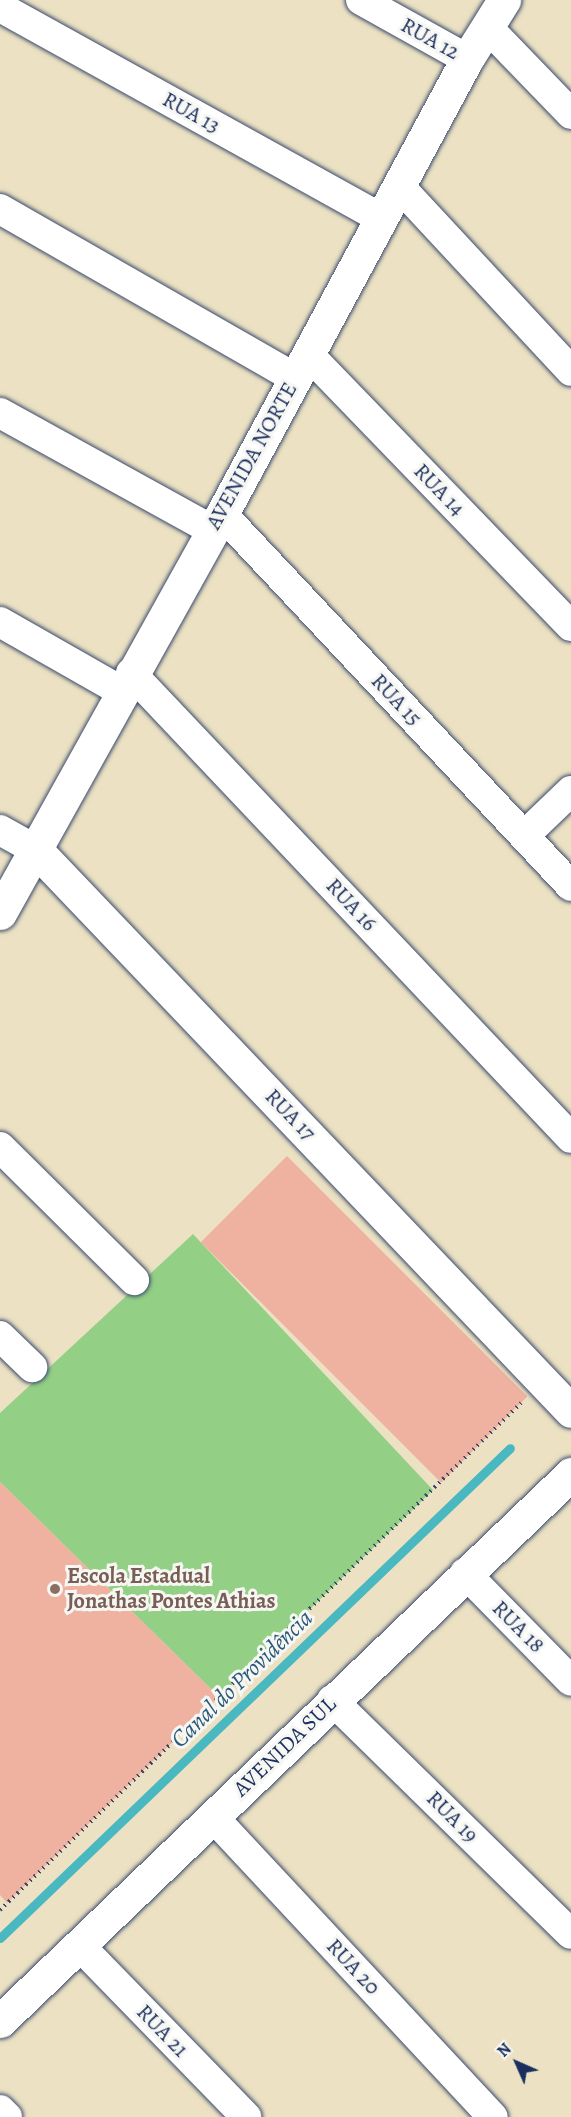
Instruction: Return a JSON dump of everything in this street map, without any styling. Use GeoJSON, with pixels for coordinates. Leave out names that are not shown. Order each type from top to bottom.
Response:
{"type":"FeatureCollection","features":[{"type":"Feature","properties":{"kind":"street","name":"RUA 12"},"geometry":{"type":"LineString","coordinates":[[361,0],[467,60]]}},
{"type":"Feature","properties":{"kind":"street","name":"AVENIDA NORTE"},"geometry":{"type":"LineString","coordinates":[[0,913],[126,682],[217,522],[467,60],[489,28],[504,0]]}},
{"type":"Feature","properties":{"kind":"street","name":"RUA 13"},"geometry":{"type":"LineString","coordinates":[[0,7],[382,219]]}},
{"type":"Feature","properties":{"kind":"street","name":"RUA 12"},"geometry":{"type":"LineString","coordinates":[[489,28],[571,114]]}},
{"type":"Feature","properties":{"kind":"street"},"geometry":{"type":"LineString","coordinates":[[400,187],[571,371]]}},
{"type":"Feature","properties":{"kind":"street","name":"RUA 14"},"geometry":{"type":"LineString","coordinates":[[0,209],[301,366],[571,626]]}},
{"type":"Feature","properties":{"kind":"street","name":"RUA 15"},"geometry":{"type":"LineString","coordinates":[[0,414],[217,522],[571,886]]}},
{"type":"Feature","properties":{"kind":"street","name":"RUA 16"},"geometry":{"type":"LineString","coordinates":[[0,622],[126,682],[571,1138]]}},
{"type":"Feature","properties":{"kind":"street"},"geometry":{"type":"LineString","coordinates":[[524,836],[571,791]]}},
{"type":"Feature","properties":{"kind":"street","name":"RUA 17"},"geometry":{"type":"LineString","coordinates":[[0,830],[36,850],[571,1411]]}},
{"type":"Feature","properties":{"kind":"street"},"geometry":{"type":"LineString","coordinates":[[0,1146],[134,1280]]}},
{"type":"Feature","properties":{"kind":"street"},"geometry":{"type":"LineString","coordinates":[[0,1336],[32,1367]]}},
{"type":"Feature","properties":{"kind":"street","name":"AVENIDA SUL"},"geometry":{"type":"LineString","coordinates":[[0,2021],[332,1700],[571,1474]]}},
{"type":"Feature","properties":{"kind":"street","name":"RUA 18"},"geometry":{"type":"LineString","coordinates":[[465,1573],[571,1681]]}},
{"type":"Feature","properties":{"kind":"street","name":"RUA 19"},"geometry":{"type":"LineString","coordinates":[[332,1700],[571,1934]]}},
{"type":"Feature","properties":{"kind":"street","name":"RUA 20"},"geometry":{"type":"LineString","coordinates":[[213,1817],[493,2117]]}},
{"type":"Feature","properties":{"kind":"street","name":"RUA 21"},"geometry":{"type":"LineString","coordinates":[[79,1945],[246,2117]]}},
{"type":"Feature","properties":{"kind":"street"},"geometry":{"type":"LineString","coordinates":[[0,2110],[7,2117]]}},
{"type":"Feature","properties":{"kind":"path"},"geometry":{"type":"LineString","coordinates":[[0,1910],[543,1382]]}},
{"type":"Feature","properties":{"kind":"green space"},"geometry":{"type":"Polygon","coordinates":[[[193,1234],[433,1490],[219,1697],[0,1482],[0,1413],[193,1234]]]}},
{"type":"Feature","properties":{"kind":"building"},"geometry":{"type":"Polygon","coordinates":[[[287,1156],[527,1396],[441,1483],[201,1242],[287,1156]]]}},
{"type":"Feature","properties":{"kind":"building","name":"Escola Estadual Jonathas Pontes Athias"},"geometry":{"type":"Polygon","coordinates":[[[0,1482],[219,1697],[7,1903],[0,1895],[0,1482]]]}},
{"type":"Feature","properties":{"kind":"waterway","name":"Canal do Providência"},"geometry":{"type":"LineString","coordinates":[[0,1938],[510,1448]]}},
{"type":"Feature","properties":{"kind":"place","name":"Escola Estadual Jonathas Pontes Athias"},"geometry":{"type":"Point","coordinates":[55,1589]}}]}
